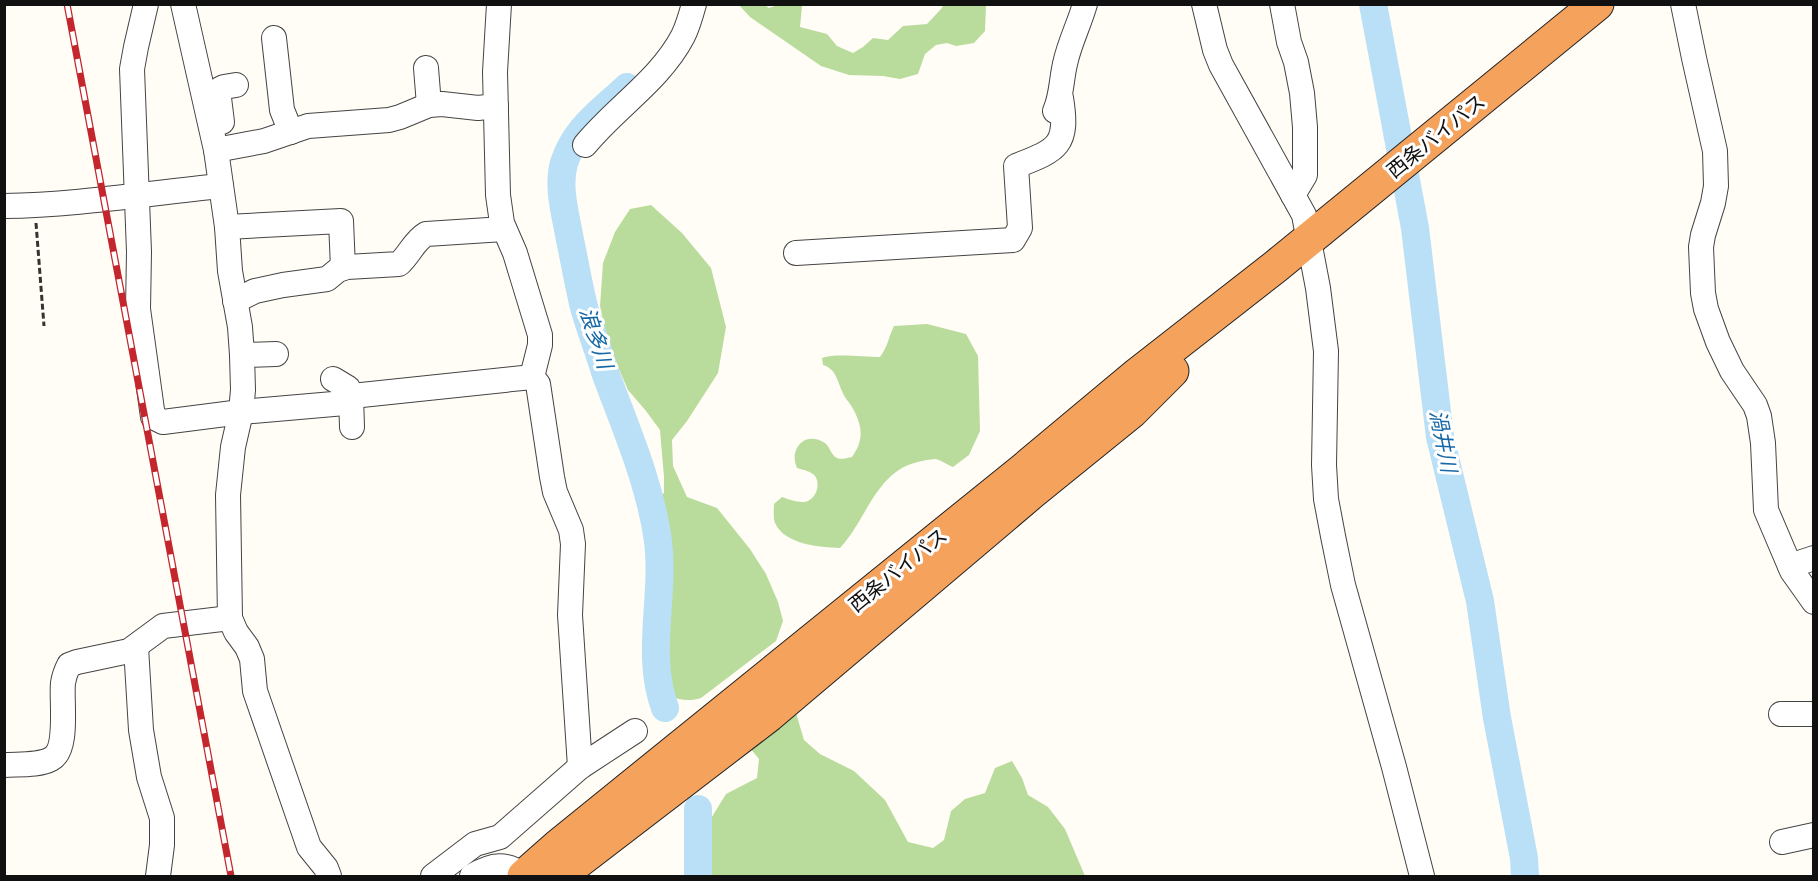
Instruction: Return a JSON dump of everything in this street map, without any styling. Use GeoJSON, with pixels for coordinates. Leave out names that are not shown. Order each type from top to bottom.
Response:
{"type":"FeatureCollection","features":[{"type":"Feature","properties":{"kind":"highway","name":"西条バイパス"},"geometry":{"type":"LineString","coordinates":[[525,876],[558,846],[1023,470],[1138,374],[1275,267],[1597,4]]}},
{"type":"Feature","properties":{"kind":"highway","name":"西条バイパス"},"geometry":{"type":"LineString","coordinates":[[560,876],[769,715],[1031,493],[1131,412],[1275,267]]}},
{"type":"Feature","properties":{"kind":"street"},"geometry":{"type":"LineString","coordinates":[[146,4],[132,69],[139,252],[138,309],[153,417],[163,422],[241,412],[345,404],[352,396],[532,377]]}},
{"type":"Feature","properties":{"kind":"street"},"geometry":{"type":"LineString","coordinates":[[183,4],[220,149]]}},
{"type":"Feature","properties":{"kind":"street"},"geometry":{"type":"LineString","coordinates":[[499,4],[495,72],[498,195],[504,229],[515,253],[540,334],[540,345],[532,377]]}},
{"type":"Feature","properties":{"kind":"street"},"geometry":{"type":"LineString","coordinates":[[585,145],[595,132],[646,85],[666,61],[682,37],[694,4]]}},
{"type":"Feature","properties":{"kind":"street"},"geometry":{"type":"LineString","coordinates":[[796,253],[1013,240],[1020,228],[1016,166],[1047,154],[1056,145],[1063,131],[1064,114],[1061,98],[1064,66],[1085,4]]}},
{"type":"Feature","properties":{"kind":"street"},"geometry":{"type":"LineString","coordinates":[[1204,4],[1215,51],[1221,65],[1304,215],[1319,231],[1318,288],[1326,351],[1324,465],[1326,499],[1343,585],[1422,876]]}},
{"type":"Feature","properties":{"kind":"street"},"geometry":{"type":"LineString","coordinates":[[1282,4],[1300,82],[1305,127],[1305,175],[1293,195]]}},
{"type":"Feature","properties":{"kind":"street"},"geometry":{"type":"LineString","coordinates":[[1683,4],[1715,151],[1716,186],[1701,247],[1706,309],[1732,371],[1749,393],[1759,416],[1763,443],[1766,510],[1790,567],[1814,602]]}},
{"type":"Feature","properties":{"kind":"street"},"geometry":{"type":"LineString","coordinates":[[274,38],[282,110],[291,132]]}},
{"type":"Feature","properties":{"kind":"street"},"geometry":{"type":"LineString","coordinates":[[426,68],[429,105]]}},
{"type":"Feature","properties":{"kind":"street"},"geometry":{"type":"LineString","coordinates":[[236,85],[220,89],[219,98],[221,186],[230,272],[240,327],[243,390],[241,412],[233,447],[228,495],[230,618],[236,632],[248,647],[252,659],[255,691],[309,847],[329,876]]}},
{"type":"Feature","properties":{"kind":"street"},"geometry":{"type":"LineString","coordinates":[[1031,143],[1048,130],[1061,98]]}},
{"type":"Feature","properties":{"kind":"street"},"geometry":{"type":"LineString","coordinates":[[220,149],[264,141],[308,126],[388,120],[429,105],[478,108],[496,106]]}},
{"type":"Feature","properties":{"kind":"street"},"geometry":{"type":"LineString","coordinates":[[4,206],[104,200],[137,194],[221,186]]}},
{"type":"Feature","properties":{"kind":"street"},"geometry":{"type":"LineString","coordinates":[[227,227],[341,221],[343,268]]}},
{"type":"Feature","properties":{"kind":"street"},"geometry":{"type":"LineString","coordinates":[[235,300],[255,291],[327,279],[343,268],[399,264],[406,258],[418,239],[426,234],[504,229]]}},
{"type":"Feature","properties":{"kind":"street"},"geometry":{"type":"LineString","coordinates":[[242,355],[276,354]]}},
{"type":"Feature","properties":{"kind":"street"},"geometry":{"type":"LineString","coordinates":[[532,377],[538,384],[555,492],[571,530],[573,544],[570,615],[580,767]]}},
{"type":"Feature","properties":{"kind":"street"},"geometry":{"type":"LineString","coordinates":[[333,379],[348,388],[351,397],[352,427]]}},
{"type":"Feature","properties":{"kind":"street"},"geometry":{"type":"LineString","coordinates":[[1790,567],[1814,558]]}},
{"type":"Feature","properties":{"kind":"street"},"geometry":{"type":"LineString","coordinates":[[4,765],[41,762],[57,755],[62,739],[63,681],[69,665],[129,651],[162,626],[230,618]]}},
{"type":"Feature","properties":{"kind":"street"},"geometry":{"type":"LineString","coordinates":[[136,647],[141,730],[149,777],[162,818],[162,845],[158,876]]}},
{"type":"Feature","properties":{"kind":"street"},"geometry":{"type":"LineString","coordinates":[[1781,714],[1814,714]]}},
{"type":"Feature","properties":{"kind":"street"},"geometry":{"type":"LineString","coordinates":[[433,876],[475,844],[500,837],[580,767],[635,731]]}},
{"type":"Feature","properties":{"kind":"street"},"geometry":{"type":"LineString","coordinates":[[1782,842],[1814,836]]}},
{"type":"Feature","properties":{"kind":"street"},"geometry":{"type":"LineString","coordinates":[[472,876],[496,866],[511,867],[525,876]]}},
{"type":"Feature","properties":{"kind":"path"},"geometry":{"type":"LineString","coordinates":[[35,205],[44,326]]}},
{"type":"Feature","properties":{"kind":"green space"},"geometry":{"type":"Polygon","coordinates":[[[739,5],[765,5],[769,8],[778,5],[801,5],[800,27],[827,34],[837,46],[853,53],[873,38],[888,40],[903,26],[927,24],[943,5],[986,5],[985,31],[974,43],[956,46],[947,43],[936,45],[925,54],[918,74],[900,79],[849,75],[821,66],[750,17],[739,5]]]}},
{"type":"Feature","properties":{"kind":"green space"},"geometry":{"type":"Polygon","coordinates":[[[651,205],[682,233],[711,268],[726,327],[718,373],[672,440],[673,466],[687,497],[717,508],[750,549],[766,574],[783,621],[776,641],[701,698],[694,700],[676,698],[652,687],[645,635],[650,547],[645,515],[656,499],[664,493],[660,430],[628,390],[608,344],[600,306],[603,263],[615,232],[630,209],[651,205]]]}},
{"type":"Feature","properties":{"kind":"green space"},"geometry":{"type":"Polygon","coordinates":[[[927,324],[966,334],[978,356],[980,431],[969,455],[953,467],[931,459],[906,466],[894,474],[874,496],[850,536],[840,548],[804,543],[787,536],[775,523],[774,504],[782,497],[797,502],[806,502],[816,493],[818,484],[815,476],[797,468],[795,456],[801,442],[811,439],[825,443],[839,459],[852,457],[859,445],[861,433],[856,414],[833,372],[823,365],[822,358],[842,355],[880,357],[894,326],[927,324]]]}},
{"type":"Feature","properties":{"kind":"green space"},"geometry":{"type":"Polygon","coordinates":[[[796,713],[804,740],[820,754],[854,771],[885,800],[908,842],[933,848],[944,840],[951,811],[965,799],[985,793],[995,768],[1012,761],[1022,778],[1028,795],[1048,807],[1065,829],[1085,876],[704,876],[704,834],[710,820],[726,794],[757,778],[759,759],[749,747],[796,713]]]}},
{"type":"Feature","properties":{"kind":"waterway","name":"渦井川"},"geometry":{"type":"LineString","coordinates":[[1373,4],[1415,228],[1440,437],[1480,601],[1497,718],[1524,858],[1525,876]]}},
{"type":"Feature","properties":{"kind":"waterway","name":"浪多川"},"geometry":{"type":"LineString","coordinates":[[627,87],[590,121],[575,139],[564,163],[561,182],[564,211],[585,311],[636,455],[654,519],[659,562],[656,667],[665,708]]}},
{"type":"Feature","properties":{"kind":"waterway","name":"浪多川"},"geometry":{"type":"LineString","coordinates":[[698,809],[698,876]]}},
{"type":"Feature","properties":{"kind":"railway"},"geometry":{"type":"LineString","coordinates":[[67,4],[231,876]]}}]}
